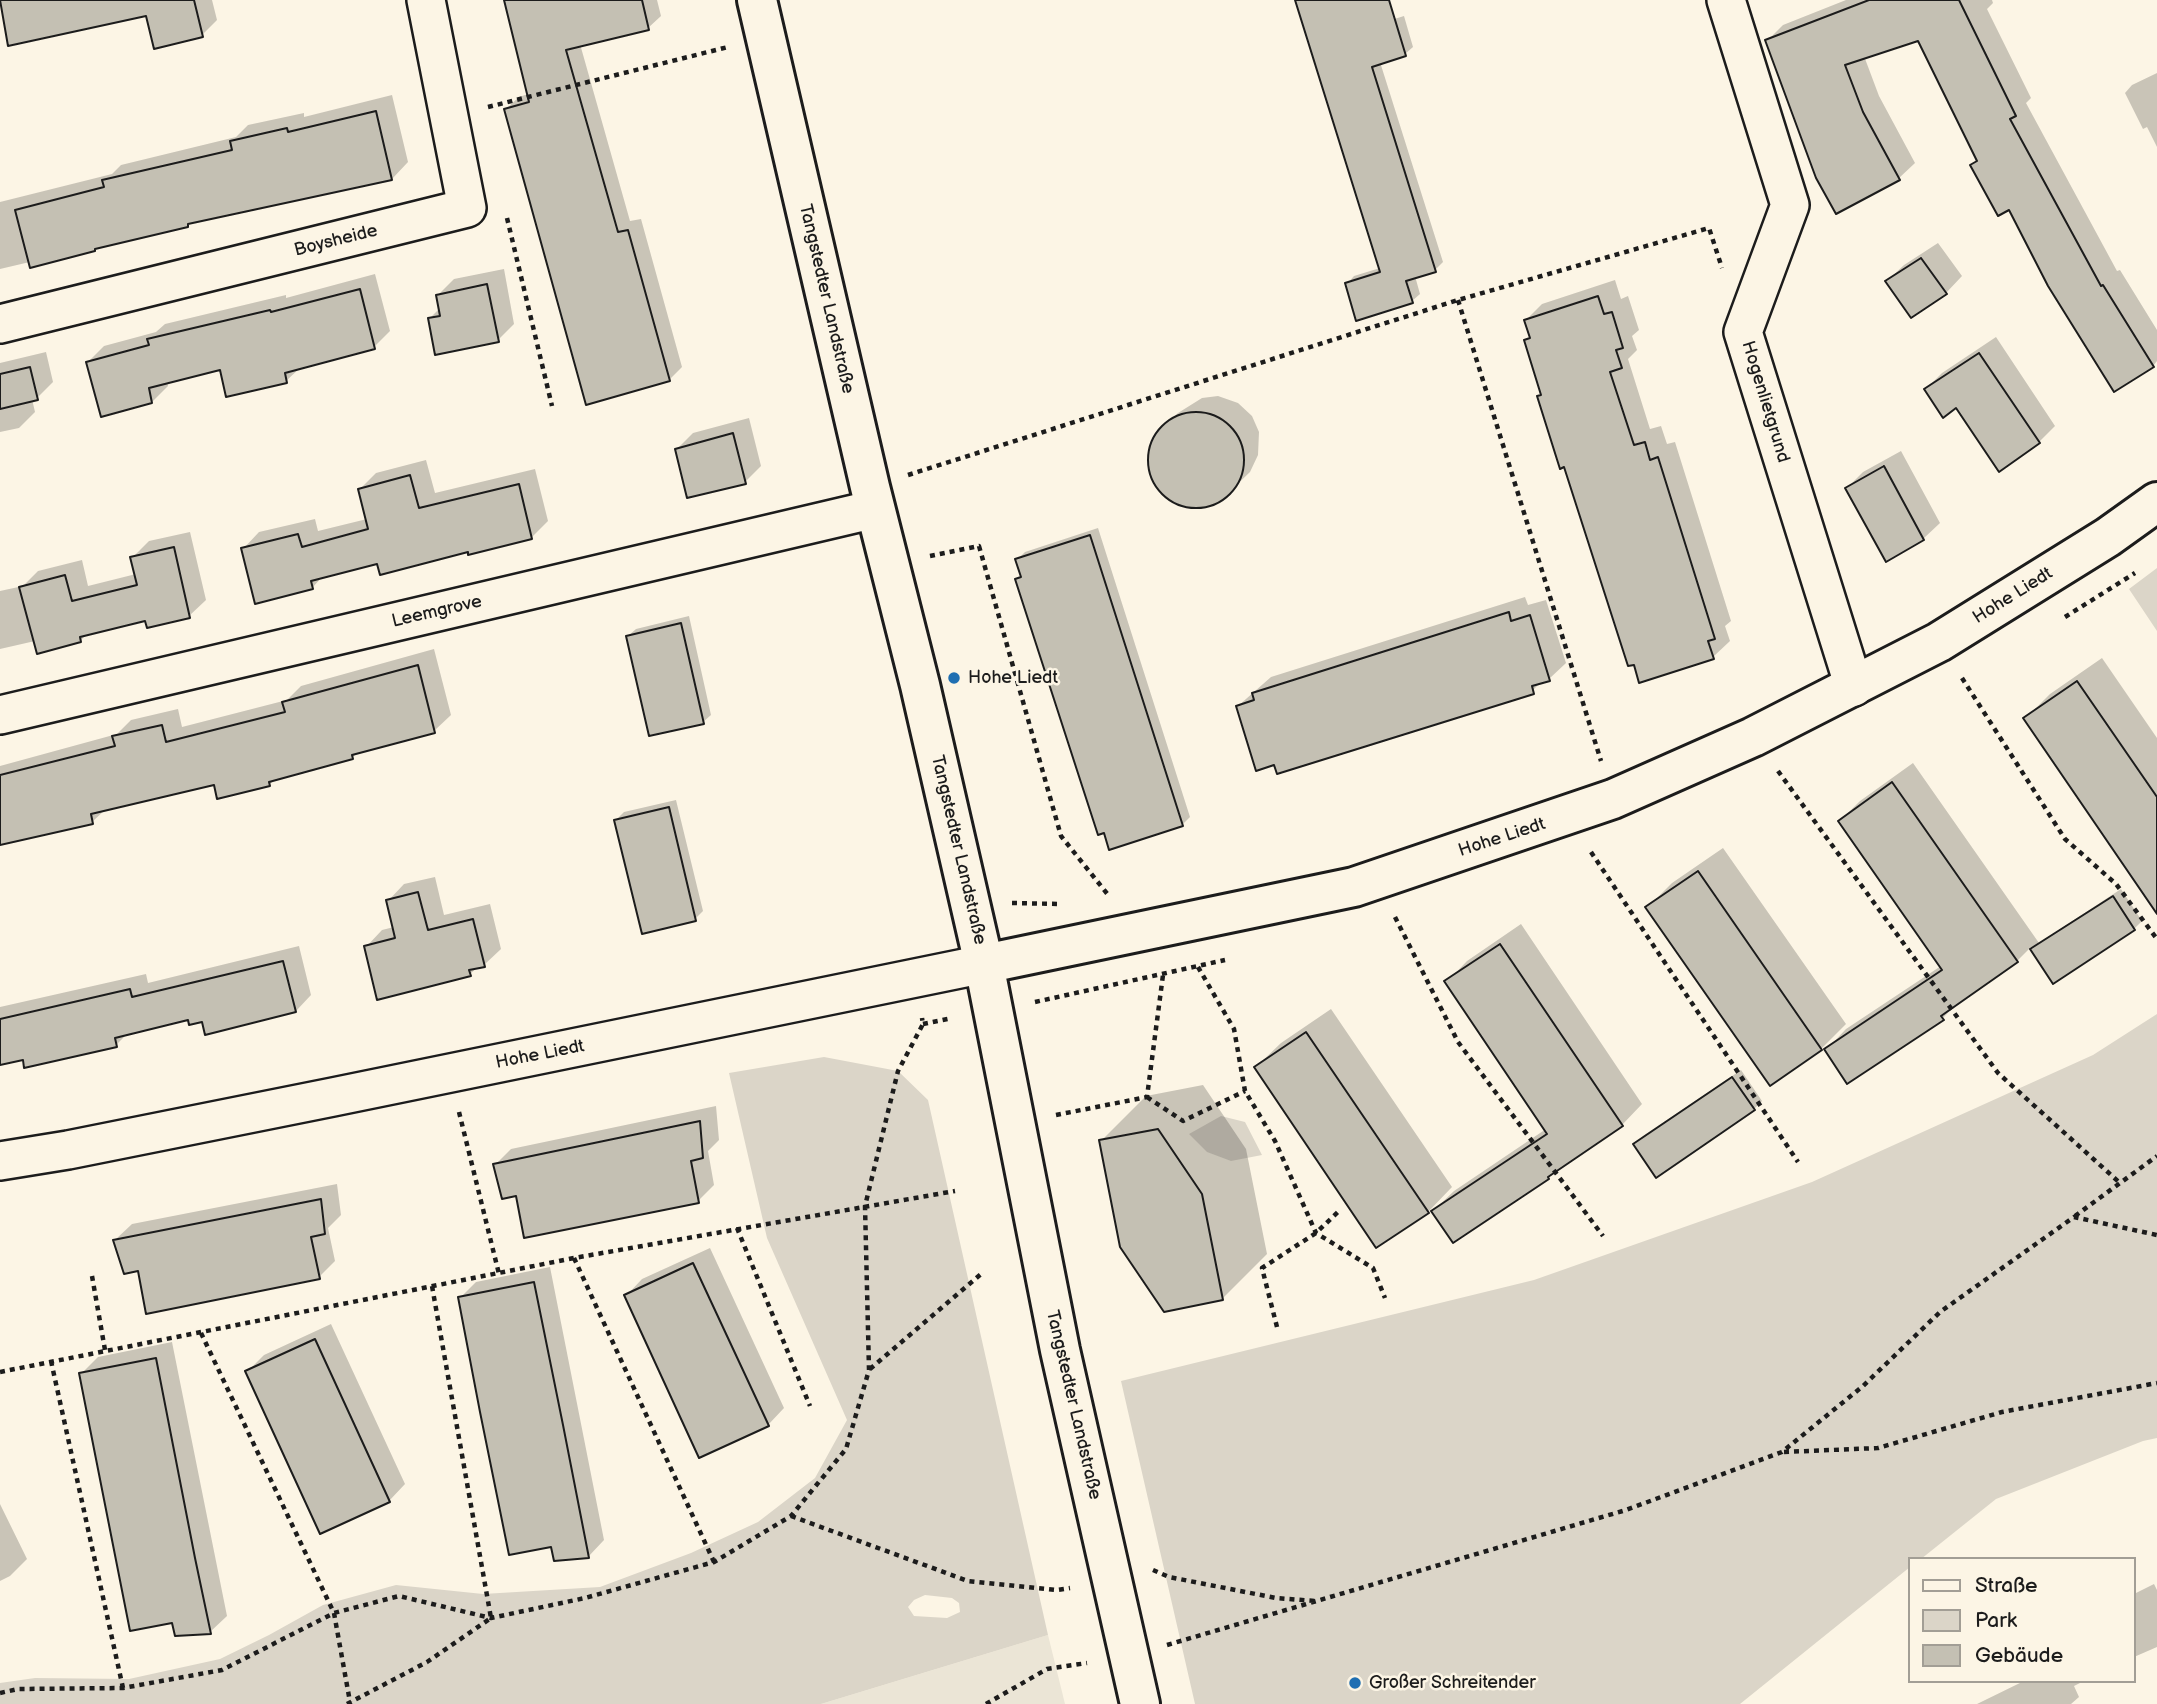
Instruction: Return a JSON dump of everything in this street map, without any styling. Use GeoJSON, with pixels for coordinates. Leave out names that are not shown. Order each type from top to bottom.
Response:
{"type":"FeatureCollection","features":[{"type":"Feature","properties":{"kind":"street","name":"Boysheide"},"geometry":{"type":"LineString","coordinates":[[0,324],[467,208],[426,0]]}},
{"type":"Feature","properties":{"kind":"street","name":"Tangstedter Landstraße"},"geometry":{"type":"LineString","coordinates":[[757,0],[872,498],[920,685],[984,964],[1060,1350],[1140,1704]]}},
{"type":"Feature","properties":{"kind":"street","name":"Hogenlietgrund"},"geometry":{"type":"LineString","coordinates":[[1726,0],[1790,205],[1743,332],[1854,687]]}},
{"type":"Feature","properties":{"kind":"street","name":"Leemgrove"},"geometry":{"type":"LineString","coordinates":[[0,715],[872,498]]}},
{"type":"Feature","properties":{"kind":"street","name":"Hohe Liedt"},"geometry":{"type":"LineString","coordinates":[[0,1161],[68,1150],[911,980],[1368,882],[1613,799],[1753,737],[1940,642],[2108,537],[2157,502]]}},
{"type":"Feature","properties":{"kind":"path"},"geometry":{"type":"LineString","coordinates":[[480,109],[766,37]]}},
{"type":"Feature","properties":{"kind":"path"},"geometry":{"type":"LineString","coordinates":[[506,217],[552,406]]}},
{"type":"Feature","properties":{"kind":"path"},"geometry":{"type":"LineString","coordinates":[[872,498],[1458,300],[1709,228],[1743,332]]}},
{"type":"Feature","properties":{"kind":"path"},"geometry":{"type":"LineString","coordinates":[[1458,300],[1602,762]]}},
{"type":"Feature","properties":{"kind":"path"},"geometry":{"type":"LineString","coordinates":[[889,565],[979,545],[1061,836],[1114,902],[1101,904]]}},
{"type":"Feature","properties":{"kind":"path"},"geometry":{"type":"LineString","coordinates":[[1962,678],[2065,839],[2116,884],[2157,939]]}},
{"type":"Feature","properties":{"kind":"path"},"geometry":{"type":"LineString","coordinates":[[1589,767],[1614,757]]}},
{"type":"Feature","properties":{"kind":"path"},"geometry":{"type":"LineString","coordinates":[[1778,771],[1998,1073],[2120,1183]]}},
{"type":"Feature","properties":{"kind":"path"},"geometry":{"type":"LineString","coordinates":[[1591,852],[1798,1162]]}},
{"type":"Feature","properties":{"kind":"path"},"geometry":{"type":"LineString","coordinates":[[1004,903],[1060,904]]}},
{"type":"Feature","properties":{"kind":"path"},"geometry":{"type":"LineString","coordinates":[[1395,917],[1458,1042],[1603,1236]]}},
{"type":"Feature","properties":{"kind":"path"},"geometry":{"type":"LineString","coordinates":[[1198,967],[1234,1029],[1245,1091],[1275,1141],[1316,1233],[1373,1268],[1385,1298]]}},
{"type":"Feature","properties":{"kind":"path"},"geometry":{"type":"LineString","coordinates":[[1147,1097],[1163,975]]}},
{"type":"Feature","properties":{"kind":"path"},"geometry":{"type":"LineString","coordinates":[[201,1333],[334,1613],[348,1703],[427,1662],[491,1618],[585,1598],[714,1562],[791,1516],[846,1449],[869,1370],[865,1206],[898,1071],[923,1024],[911,980]]}},
{"type":"Feature","properties":{"kind":"path"},"geometry":{"type":"LineString","coordinates":[[923,1024],[957,1017]]}},
{"type":"Feature","properties":{"kind":"path"},"geometry":{"type":"LineString","coordinates":[[449,1074],[499,1274]]}},
{"type":"Feature","properties":{"kind":"path"},"geometry":{"type":"LineString","coordinates":[[1014,1123],[1147,1097],[1183,1121],[1245,1091]]}},
{"type":"Feature","properties":{"kind":"path"},"geometry":{"type":"LineString","coordinates":[[1783,1452],[1863,1386],[1940,1312],[2157,1156]]}},
{"type":"Feature","properties":{"kind":"path"},"geometry":{"type":"LineString","coordinates":[[0,1372],[573,1258],[955,1191]]}},
{"type":"Feature","properties":{"kind":"path"},"geometry":{"type":"LineString","coordinates":[[1277,1327],[1262,1268],[1316,1233],[1340,1210]]}},
{"type":"Feature","properties":{"kind":"path"},"geometry":{"type":"LineString","coordinates":[[2074,1217],[2157,1235]]}},
{"type":"Feature","properties":{"kind":"path"},"geometry":{"type":"LineString","coordinates":[[737,1228],[810,1406]]}},
{"type":"Feature","properties":{"kind":"path"},"geometry":{"type":"LineString","coordinates":[[573,1258],[714,1562]]}},
{"type":"Feature","properties":{"kind":"path"},"geometry":{"type":"LineString","coordinates":[[869,1370],[981,1274]]}},
{"type":"Feature","properties":{"kind":"path"},"geometry":{"type":"LineString","coordinates":[[92,1276],[105,1350]]}},
{"type":"Feature","properties":{"kind":"path"},"geometry":{"type":"LineString","coordinates":[[432,1286],[491,1618]]}},
{"type":"Feature","properties":{"kind":"path"},"geometry":{"type":"LineString","coordinates":[[51,1361],[123,1688]]}},
{"type":"Feature","properties":{"kind":"path"},"geometry":{"type":"LineString","coordinates":[[986,1704],[1047,1669],[1129,1656],[1320,1601],[1626,1510],[1783,1452],[1878,1448],[2002,1412],[2157,1383]]}},
{"type":"Feature","properties":{"kind":"path"},"geometry":{"type":"LineString","coordinates":[[791,1516],[968,1581],[1057,1590],[1144,1567],[1169,1577],[1249,1593],[1320,1601]]}},
{"type":"Feature","properties":{"kind":"path"},"geometry":{"type":"LineString","coordinates":[[0,1693],[18,1689],[123,1688],[222,1670],[334,1613],[400,1596],[491,1618]]}},
{"type":"Feature","properties":{"kind":"shaded area"},"geometry":{"type":"Polygon","coordinates":[[[1048,1635],[1065,1704],[821,1704],[1048,1635]]]}},
{"type":"Feature","properties":{"kind":"green space"},"geometry":{"type":"Polygon","coordinates":[[[2157,568],[2157,631],[2129,589],[2157,568]]]}},
{"type":"Feature","properties":{"kind":"green space"},"geometry":{"type":"Polygon","coordinates":[[[2157,1014],[2157,1438],[2143,1441],[1996,1499],[1924,1557],[1909,1557],[1909,1568],[1740,1704],[1195,1704],[1121,1381],[1534,1280],[1812,1182],[2093,1055],[2157,1014]]]}},
{"type":"Feature","properties":{"kind":"green space"},"geometry":{"type":"Polygon","coordinates":[[[824,1057],[898,1071],[928,1100],[1048,1635],[821,1704],[0,1704],[0,1683],[35,1678],[129,1679],[220,1659],[323,1605],[396,1585],[483,1594],[600,1587],[691,1553],[758,1522],[815,1478],[847,1420],[767,1238],[729,1073],[824,1057]],[[925,1595],[914,1600],[908,1607],[914,1616],[947,1618],[960,1612],[959,1603],[952,1598],[925,1595]]]}},
{"type":"Feature","properties":{"kind":"green space"},"geometry":{"type":"Polygon","coordinates":[[[1221,1116],[1245,1122],[1262,1155],[1231,1161],[1207,1152],[1189,1134],[1221,1116]]]}},
{"type":"Feature","properties":{"kind":"building"},"geometry":{"type":"Polygon","coordinates":[[[0,0],[194,0],[203,37],[154,49],[146,16],[8,46],[0,0]]]}},
{"type":"Feature","properties":{"kind":"building"},"geometry":{"type":"Polygon","coordinates":[[[504,0],[642,0],[649,30],[566,50],[618,232],[628,230],[670,381],[586,405],[504,109],[529,102],[504,0]]]}},
{"type":"Feature","properties":{"kind":"building"},"geometry":{"type":"Polygon","coordinates":[[[1295,0],[1389,0],[1406,56],[1372,67],[1436,272],[1406,281],[1413,303],[1356,321],[1345,283],[1380,272],[1295,0]]]}},
{"type":"Feature","properties":{"kind":"building"},"geometry":{"type":"Polygon","coordinates":[[[1869,0],[1959,0],[2016,116],[2010,119],[2101,286],[2103,285],[2154,367],[2114,392],[2048,286],[2009,210],[1998,216],[1970,165],[1977,161],[1918,41],[1845,65],[1863,112],[1900,180],[1836,214],[1816,178],[1765,40],[1869,0]]]}},
{"type":"Feature","properties":{"kind":"building"},"geometry":{"type":"Polygon","coordinates":[[[376,111],[392,180],[188,224],[188,227],[30,268],[15,210],[104,187],[102,180],[232,150],[230,141],[287,128],[288,132],[376,111]]]}},
{"type":"Feature","properties":{"kind":"building"},"geometry":{"type":"Polygon","coordinates":[[[1921,258],[1947,294],[1911,318],[1885,281],[1921,258]]]}},
{"type":"Feature","properties":{"kind":"building"},"geometry":{"type":"Polygon","coordinates":[[[487,284],[499,342],[435,355],[428,318],[440,316],[436,295],[487,284]]]}},
{"type":"Feature","properties":{"kind":"building"},"geometry":{"type":"Polygon","coordinates":[[[360,289],[375,349],[285,373],[287,383],[226,397],[220,370],[149,388],[152,403],[101,417],[86,362],[149,345],[147,339],[360,289]]]}},
{"type":"Feature","properties":{"kind":"building"},"geometry":{"type":"Polygon","coordinates":[[[1598,296],[1604,314],[1612,312],[1623,348],[1616,350],[1622,368],[1610,372],[1634,445],[1645,442],[1650,460],[1658,457],[1715,639],[1708,641],[1714,659],[1639,683],[1634,665],[1628,666],[1564,467],[1560,469],[1537,396],[1541,395],[1524,340],[1530,338],[1524,320],[1598,296]]]}},
{"type":"Feature","properties":{"kind":"building"},"geometry":{"type":"Polygon","coordinates":[[[1979,353],[2040,443],[1999,472],[1956,408],[1943,418],[1924,389],[1979,353]]]}},
{"type":"Feature","properties":{"kind":"building"},"geometry":{"type":"Polygon","coordinates":[[[30,367],[38,400],[0,409],[0,374],[30,367]]]}},
{"type":"Feature","properties":{"kind":"building"},"geometry":{"type":"Polygon","coordinates":[[[1196,412],[1214,416],[1230,426],[1240,442],[1244,460],[1240,478],[1230,494],[1214,504],[1196,508],[1178,504],[1162,494],[1152,478],[1148,460],[1152,442],[1162,426],[1178,416],[1196,412]]]}},
{"type":"Feature","properties":{"kind":"building"},"geometry":{"type":"Polygon","coordinates":[[[733,433],[746,484],[687,498],[675,449],[733,433]]]}},
{"type":"Feature","properties":{"kind":"building"},"geometry":{"type":"Polygon","coordinates":[[[1884,466],[1924,540],[1886,562],[1845,488],[1884,466]]]}},
{"type":"Feature","properties":{"kind":"building"},"geometry":{"type":"Polygon","coordinates":[[[410,475],[419,508],[519,484],[532,539],[380,575],[377,564],[311,581],[313,589],[255,604],[241,548],[298,534],[302,547],[368,529],[358,489],[410,475]]]}},
{"type":"Feature","properties":{"kind":"building"},"geometry":{"type":"Polygon","coordinates":[[[1090,535],[1183,826],[1109,850],[1104,833],[1098,835],[1015,579],[1021,577],[1015,559],[1090,535]]]}},
{"type":"Feature","properties":{"kind":"building"},"geometry":{"type":"Polygon","coordinates":[[[174,547],[190,618],[147,628],[145,621],[80,637],[81,642],[37,654],[19,587],[65,575],[72,601],[137,585],[130,557],[174,547]]]}},
{"type":"Feature","properties":{"kind":"building"},"geometry":{"type":"Polygon","coordinates":[[[1509,612],[1511,621],[1530,615],[1550,681],[1532,686],[1534,694],[1277,774],[1274,765],[1256,771],[1236,706],[1254,700],[1252,693],[1509,612]]]}},
{"type":"Feature","properties":{"kind":"building"},"geometry":{"type":"Polygon","coordinates":[[[681,623],[704,724],[649,736],[626,636],[681,623]]]}},
{"type":"Feature","properties":{"kind":"building"},"geometry":{"type":"Polygon","coordinates":[[[418,665],[435,733],[352,755],[353,759],[269,782],[270,786],[217,799],[214,785],[91,814],[93,824],[0,845],[0,775],[115,746],[112,736],[162,725],[166,742],[285,712],[282,702],[418,665]]]}},
{"type":"Feature","properties":{"kind":"building"},"geometry":{"type":"Polygon","coordinates":[[[2077,681],[2157,797],[2157,914],[2023,718],[2077,681]]]}},
{"type":"Feature","properties":{"kind":"building"},"geometry":{"type":"Polygon","coordinates":[[[1892,782],[2018,962],[1941,1016],[1944,1020],[1847,1084],[1824,1049],[1942,970],[1838,821],[1892,782]]]}},
{"type":"Feature","properties":{"kind":"building"},"geometry":{"type":"Polygon","coordinates":[[[669,807],[696,921],[642,934],[614,820],[669,807]]]}},
{"type":"Feature","properties":{"kind":"building"},"geometry":{"type":"Polygon","coordinates":[[[1698,871],[1822,1050],[1770,1086],[1645,907],[1698,871]]]}},
{"type":"Feature","properties":{"kind":"building"},"geometry":{"type":"Polygon","coordinates":[[[418,892],[428,930],[473,919],[485,967],[469,970],[471,976],[377,1000],[364,946],[395,938],[386,900],[418,892]]]}},
{"type":"Feature","properties":{"kind":"building"},"geometry":{"type":"Polygon","coordinates":[[[2113,896],[2135,930],[2053,984],[2030,949],[2113,896]]]}},
{"type":"Feature","properties":{"kind":"building"},"geometry":{"type":"Polygon","coordinates":[[[1500,944],[1623,1126],[1453,1243],[1431,1211],[1547,1134],[1444,981],[1500,944]]]}},
{"type":"Feature","properties":{"kind":"building"},"geometry":{"type":"Polygon","coordinates":[[[283,961],[296,1012],[205,1035],[202,1022],[189,1025],[188,1020],[115,1038],[117,1047],[24,1068],[23,1060],[0,1065],[0,1019],[130,989],[132,997],[283,961]]]}},
{"type":"Feature","properties":{"kind":"building"},"geometry":{"type":"Polygon","coordinates":[[[1306,1032],[1429,1213],[1376,1248],[1254,1067],[1306,1032]]]}},
{"type":"Feature","properties":{"kind":"building"},"geometry":{"type":"Polygon","coordinates":[[[1732,1077],[1755,1110],[1656,1178],[1633,1144],[1732,1077]]]}},
{"type":"Feature","properties":{"kind":"building"},"geometry":{"type":"Polygon","coordinates":[[[700,1121],[703,1158],[691,1161],[699,1203],[524,1238],[516,1196],[502,1199],[493,1164],[700,1121]]]}},
{"type":"Feature","properties":{"kind":"building"},"geometry":{"type":"Polygon","coordinates":[[[1158,1129],[1202,1194],[1223,1300],[1164,1312],[1120,1247],[1099,1140],[1158,1129]]]}},
{"type":"Feature","properties":{"kind":"building"},"geometry":{"type":"Polygon","coordinates":[[[321,1199],[325,1234],[311,1237],[320,1279],[146,1314],[138,1271],[124,1274],[113,1240],[321,1199]]]}},
{"type":"Feature","properties":{"kind":"building"},"geometry":{"type":"Polygon","coordinates":[[[693,1263],[769,1426],[699,1458],[624,1295],[693,1263]]]}},
{"type":"Feature","properties":{"kind":"building"},"geometry":{"type":"Polygon","coordinates":[[[534,1282],[589,1558],[554,1561],[551,1547],[509,1555],[480,1412],[458,1297],[534,1282]]]}},
{"type":"Feature","properties":{"kind":"building"},"geometry":{"type":"Polygon","coordinates":[[[315,1339],[390,1502],[320,1534],[245,1371],[315,1339]]]}},
{"type":"Feature","properties":{"kind":"building"},"geometry":{"type":"Polygon","coordinates":[[[156,1358],[211,1634],[175,1636],[172,1623],[130,1631],[79,1373],[156,1358]]]}},
{"type":"Feature","properties":{"kind":"place","name":"Hohe Liedt"},"geometry":{"type":"Point","coordinates":[954,678]}},
{"type":"Feature","properties":{"kind":"place","name":"Großer Schreitender"},"geometry":{"type":"Point","coordinates":[1355,1683]}}]}
